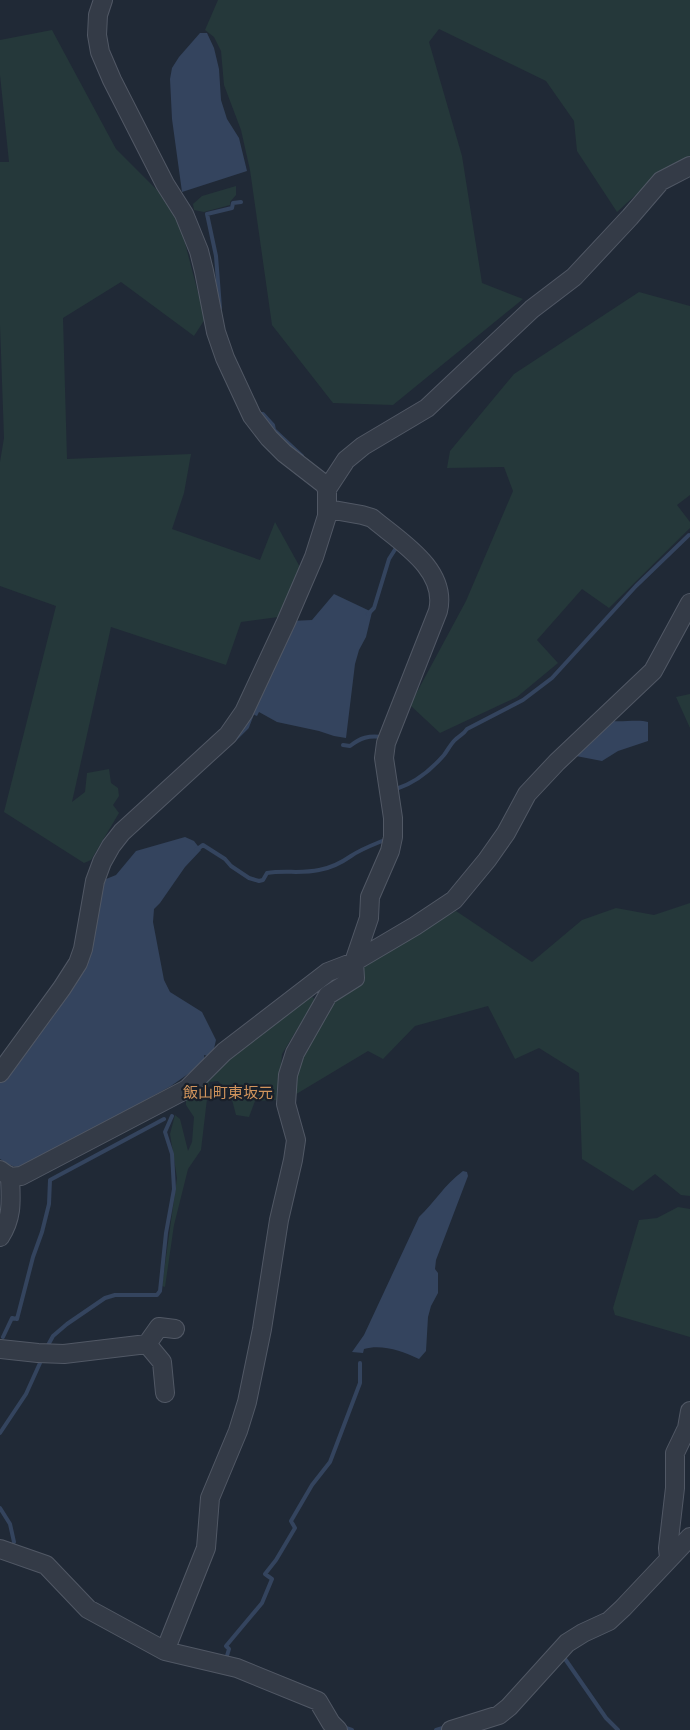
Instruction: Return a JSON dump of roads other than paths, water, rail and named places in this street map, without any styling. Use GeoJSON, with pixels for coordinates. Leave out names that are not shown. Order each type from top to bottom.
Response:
{"type":"FeatureCollection","features":[{"type":"Feature","properties":{"kind":"street"},"geometry":{"type":"LineString","coordinates":[[103,0],[97,25],[100,52],[112,80],[165,184],[184,214],[200,258],[216,332],[228,365],[252,416],[269,438],[284,453],[327,488]]}},
{"type":"Feature","properties":{"kind":"street"},"geometry":{"type":"LineString","coordinates":[[0,1073],[78,963],[83,949],[95,881],[102,862],[111,846],[122,832],[228,736],[244,712],[314,557],[327,516],[327,488],[346,460],[363,446],[427,408],[532,309],[574,277],[661,181],[690,166]]}},
{"type":"Feature","properties":{"kind":"street"},"geometry":{"type":"LineString","coordinates":[[165,1651],[206,1548],[210,1498],[238,1431],[247,1402],[262,1328],[279,1220],[296,1140],[286,1104],[288,1075],[295,1052],[328,995],[355,978],[354,962],[369,918],[370,897],[390,851],[392,837],[393,818],[384,758],[386,743],[441,601],[433,576],[425,563],[372,518],[328,510]]}},
{"type":"Feature","properties":{"kind":"street"},"geometry":{"type":"LineString","coordinates":[[0,1237],[7,1226],[11,1206],[5,1174],[21,1176],[187,1089],[224,1052],[328,972],[354,962],[454,900],[488,860],[506,833],[527,794],[557,762],[653,671],[690,603]]}},
{"type":"Feature","properties":{"kind":"street"},"geometry":{"type":"LineString","coordinates":[[0,1349],[64,1354],[147,1344],[159,1327],[175,1329]]}},
{"type":"Feature","properties":{"kind":"street"},"geometry":{"type":"LineString","coordinates":[[147,1344],[162,1362],[165,1393]]}},
{"type":"Feature","properties":{"kind":"street"},"geometry":{"type":"LineString","coordinates":[[669,1558],[668,1548],[675,1488],[675,1453],[687,1428],[690,1410]]}},
{"type":"Feature","properties":{"kind":"street"},"geometry":{"type":"LineString","coordinates":[[451,1730],[499,1715],[509,1707],[567,1644],[583,1633],[609,1621],[624,1608],[690,1537]]}},
{"type":"Feature","properties":{"kind":"street"},"geometry":{"type":"LineString","coordinates":[[0,1549],[46,1565],[88,1609],[165,1651],[237,1668],[318,1700],[331,1723],[338,1730]]}},
{"type":"Feature","properties":{"kind":"water"},"geometry":{"type":"Polygon","coordinates":[[[200,33],[207,33],[214,48],[219,69],[221,100],[227,119],[239,138],[247,171],[182,192],[172,119],[170,79],[172,68],[179,57],[200,33]]]}},
{"type":"Feature","properties":{"kind":"water"},"geometry":{"type":"Polygon","coordinates":[[[334,594],[372,612],[366,637],[359,650],[355,664],[346,738],[277,722],[259,712],[257,716],[250,713],[291,621],[312,620],[334,594]]]}},
{"type":"Feature","properties":{"kind":"water"},"geometry":{"type":"Polygon","coordinates":[[[613,721],[648,722],[648,741],[618,751],[602,761],[576,756],[613,721]]]}},
{"type":"Feature","properties":{"kind":"water"},"geometry":{"type":"Polygon","coordinates":[[[185,837],[194,841],[201,850],[185,867],[154,909],[153,922],[164,980],[170,992],[202,1012],[216,1040],[212,1057],[204,1055],[205,1062],[171,1086],[28,1165],[17,1167],[7,1163],[0,1159],[0,1082],[67,990],[101,881],[116,875],[136,851],[185,837]]]}},
{"type":"Feature","properties":{"kind":"water"},"geometry":{"type":"Polygon","coordinates":[[[463,1171],[467,1172],[468,1176],[436,1260],[435,1269],[438,1273],[438,1293],[428,1317],[426,1351],[419,1359],[399,1351],[378,1347],[364,1349],[363,1353],[352,1352],[364,1335],[419,1217],[463,1171]]]}},
{"type":"Feature","properties":{"kind":"waterway"},"geometry":{"type":"LineString","coordinates":[[220,308],[216,256],[207,214],[232,208],[233,203],[241,202]]}},
{"type":"Feature","properties":{"kind":"waterway"},"geometry":{"type":"LineString","coordinates":[[256,414],[263,414],[273,425],[274,430],[302,456]]}},
{"type":"Feature","properties":{"kind":"waterway"},"geometry":{"type":"LineString","coordinates":[[396,789],[416,780],[434,766],[454,741],[467,729],[523,700],[552,678],[636,586],[689,535]]}},
{"type":"Feature","properties":{"kind":"waterway"},"geometry":{"type":"LineString","coordinates":[[368,614],[374,608],[389,559],[396,548]]}},
{"type":"Feature","properties":{"kind":"waterway"},"geometry":{"type":"LineString","coordinates":[[235,739],[247,727],[252,714]]}},
{"type":"Feature","properties":{"kind":"waterway"},"geometry":{"type":"LineString","coordinates":[[343,745],[350,746],[361,739],[369,737],[377,736],[382,738]]}},
{"type":"Feature","properties":{"kind":"waterway"},"geometry":{"type":"LineString","coordinates":[[196,850],[203,845],[249,878],[259,881],[263,880],[267,873],[306,872],[328,868],[355,853],[387,839]]}},
{"type":"Feature","properties":{"kind":"waterway"},"geometry":{"type":"LineString","coordinates":[[47,1347],[53,1336],[67,1324],[105,1298],[115,1295],[157,1295],[160,1291],[166,1233],[174,1189],[172,1154],[165,1132],[172,1116]]}},
{"type":"Feature","properties":{"kind":"waterway"},"geometry":{"type":"LineString","coordinates":[[3,1337],[12,1318],[17,1319],[49,1204],[50,1180],[164,1119]]}},
{"type":"Feature","properties":{"kind":"waterway"},"geometry":{"type":"LineString","coordinates":[[0,1433],[26,1394],[40,1363]]}},
{"type":"Feature","properties":{"kind":"waterway"},"geometry":{"type":"LineString","coordinates":[[227,1660],[229,1649],[226,1646],[262,1603],[272,1579],[265,1574],[276,1560],[295,1528],[291,1521],[312,1485],[330,1462],[360,1383],[360,1363]]}},
{"type":"Feature","properties":{"kind":"waterway"},"geometry":{"type":"LineString","coordinates":[[0,1508],[10,1524],[14,1542]]}},
{"type":"Feature","properties":{"kind":"waterway"},"geometry":{"type":"LineString","coordinates":[[563,1656],[606,1718],[618,1730]]}},
{"type":"Feature","properties":{"kind":"waterway"},"geometry":{"type":"LineString","coordinates":[[343,1727],[352,1730]]}},
{"type":"Feature","properties":{"kind":"waterway"},"geometry":{"type":"LineString","coordinates":[[436,1730],[446,1727]]}},
{"type":"Feature","properties":{"kind":"district","name":"飯山町東坂元"},"geometry":{"type":"Point","coordinates":[228,1092]}}]}
